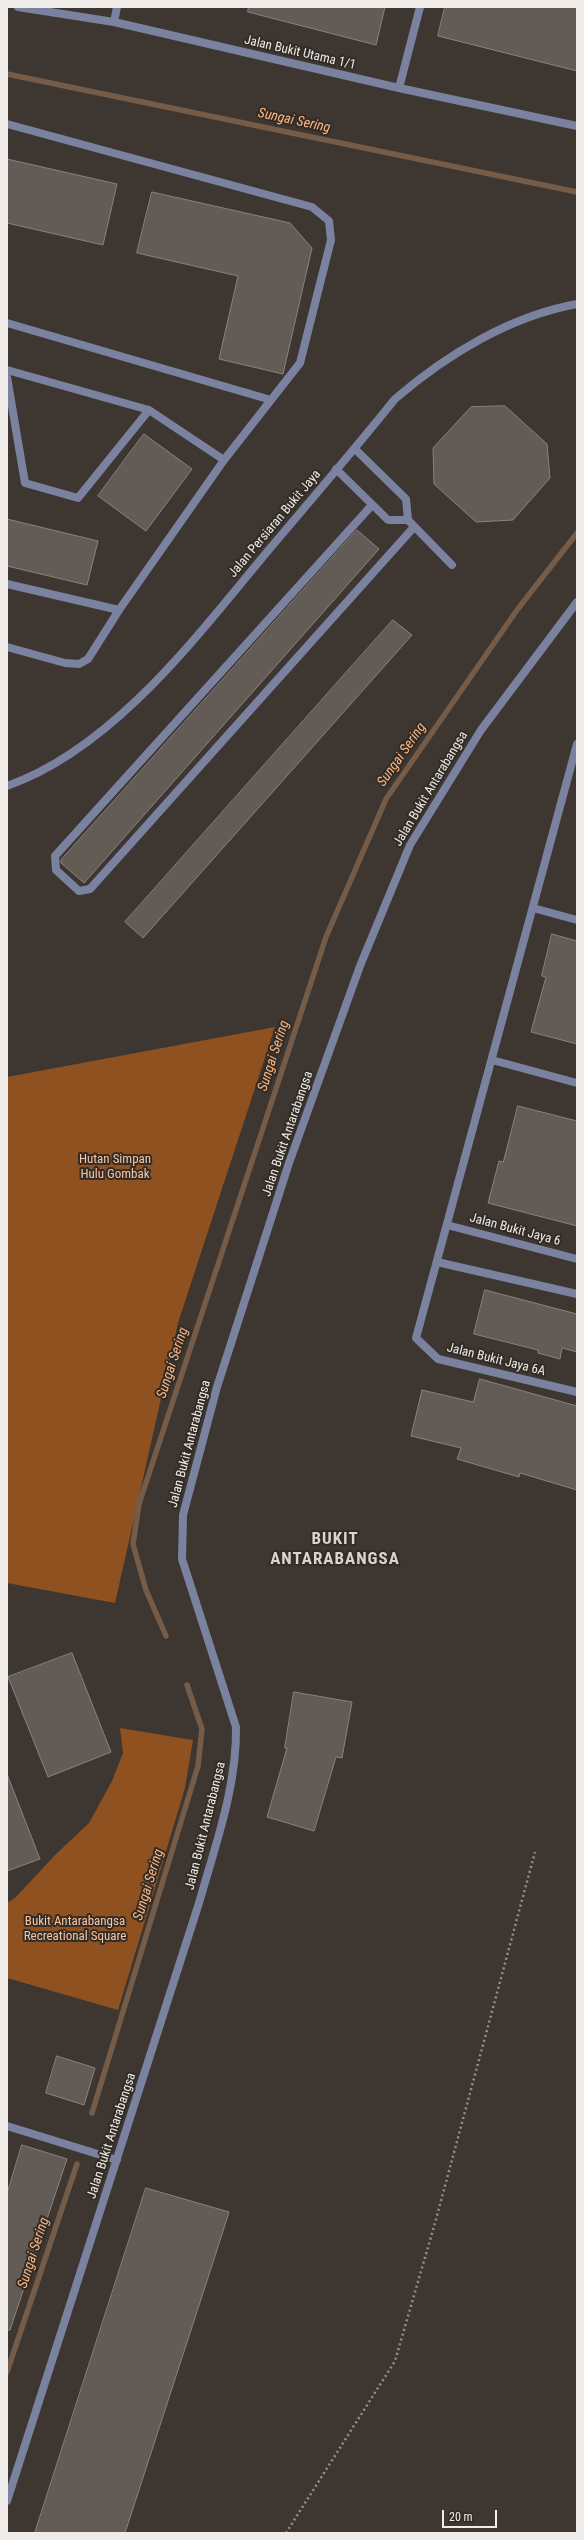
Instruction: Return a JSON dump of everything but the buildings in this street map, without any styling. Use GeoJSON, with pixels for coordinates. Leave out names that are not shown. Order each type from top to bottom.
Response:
{"type":"FeatureCollection","features":[{"type":"Feature","properties":{"kind":"street","name":"Jalan Bukit Utama 1/1"},"geometry":{"type":"LineString","coordinates":[[18,7],[114,22],[399,88],[577,126]]}},
{"type":"Feature","properties":{"kind":"street"},"geometry":{"type":"LineString","coordinates":[[114,22],[117,7]]}},
{"type":"Feature","properties":{"kind":"street"},"geometry":{"type":"LineString","coordinates":[[399,88],[420,7]]}},
{"type":"Feature","properties":{"kind":"street"},"geometry":{"type":"LineString","coordinates":[[7,124],[312,207],[329,221],[331,240],[300,363],[224,460],[119,610],[88,659],[79,664],[7,647]]}},
{"type":"Feature","properties":{"kind":"street","name":"Jalan Persiaran Bukit Jaya"},"geometry":{"type":"LineString","coordinates":[[7,786],[65,758],[123,714],[206,626],[396,399],[427,371],[515,322],[560,307],[577,304]]}},
{"type":"Feature","properties":{"kind":"street"},"geometry":{"type":"LineString","coordinates":[[7,323],[271,400]]}},
{"type":"Feature","properties":{"kind":"street"},"geometry":{"type":"LineString","coordinates":[[7,370],[149,410],[224,460]]}},
{"type":"Feature","properties":{"kind":"street"},"geometry":{"type":"LineString","coordinates":[[7,377],[25,483],[78,498],[149,410]]}},
{"type":"Feature","properties":{"kind":"street"},"geometry":{"type":"LineString","coordinates":[[355,448],[406,499],[408,520],[452,565]]}},
{"type":"Feature","properties":{"kind":"street"},"geometry":{"type":"LineString","coordinates":[[336,469],[388,520],[408,520]]}},
{"type":"Feature","properties":{"kind":"street"},"geometry":{"type":"LineString","coordinates":[[372,505],[55,856],[56,870],[79,891],[90,889],[414,527]]}},
{"type":"Feature","properties":{"kind":"street"},"geometry":{"type":"LineString","coordinates":[[7,584],[119,610]]}},
{"type":"Feature","properties":{"kind":"street","name":"Jalan Bukit Antarabangsa"},"geometry":{"type":"LineString","coordinates":[[7,2501],[199,1903],[222,1822],[236,1756],[236,1727],[182,1559],[183,1515],[217,1387],[289,1163],[360,966],[410,845],[480,730],[577,602]]}},
{"type":"Feature","properties":{"kind":"street"},"geometry":{"type":"LineString","coordinates":[[577,744],[437,1262],[577,1294]]}},
{"type":"Feature","properties":{"kind":"street"},"geometry":{"type":"LineString","coordinates":[[533,908],[577,920]]}},
{"type":"Feature","properties":{"kind":"street"},"geometry":{"type":"LineString","coordinates":[[492,1060],[577,1083]]}},
{"type":"Feature","properties":{"kind":"street","name":"Jalan Bukit Jaya 6"},"geometry":{"type":"LineString","coordinates":[[447,1225],[577,1259]]}},
{"type":"Feature","properties":{"kind":"street","name":"Jalan Bukit Jaya 6A"},"geometry":{"type":"LineString","coordinates":[[437,1262],[416,1338],[438,1359],[577,1392]]}},
{"type":"Feature","properties":{"kind":"street"},"geometry":{"type":"LineString","coordinates":[[7,2126],[117,2160]]}},
{"type":"Feature","properties":{"kind":"path"},"geometry":{"type":"LineString","coordinates":[[286,2533],[395,2361],[439,2208],[535,1852]]}},
{"type":"Feature","properties":{"kind":"green space","name":"Hutan Simpan Hulu Gombak"},"geometry":{"type":"Polygon","coordinates":[[[275,1027],[178,1323],[115,1603],[7,1583],[7,1077],[275,1027]]]}},
{"type":"Feature","properties":{"kind":"green space","name":"Bukit Antarabangsa Recreational Square"},"geometry":{"type":"Polygon","coordinates":[[[120,1728],[193,1740],[185,1788],[118,2010],[7,1978],[7,1903],[16,1897],[55,1855],[89,1823],[112,1781],[123,1753],[120,1728]]]}},
{"type":"Feature","properties":{"kind":"waterway","name":"Sungai Sering"},"geometry":{"type":"LineString","coordinates":[[7,74],[577,192]]}},
{"type":"Feature","properties":{"kind":"waterway","name":"Sungai Sering"},"geometry":{"type":"LineString","coordinates":[[166,1636],[146,1590],[133,1544],[139,1504],[326,937],[386,799],[517,610],[577,533]]}},
{"type":"Feature","properties":{"kind":"waterway","name":"Sungai Sering"},"geometry":{"type":"LineString","coordinates":[[92,2113],[198,1766],[202,1729],[187,1685]]}},
{"type":"Feature","properties":{"kind":"waterway","name":"Sungai Sering"},"geometry":{"type":"LineString","coordinates":[[7,2372],[77,2164]]}},
{"type":"Feature","properties":{"kind":"district","name":"BUKIT ANTARABANGSA"},"geometry":{"type":"Point","coordinates":[335,1550]}}]}
